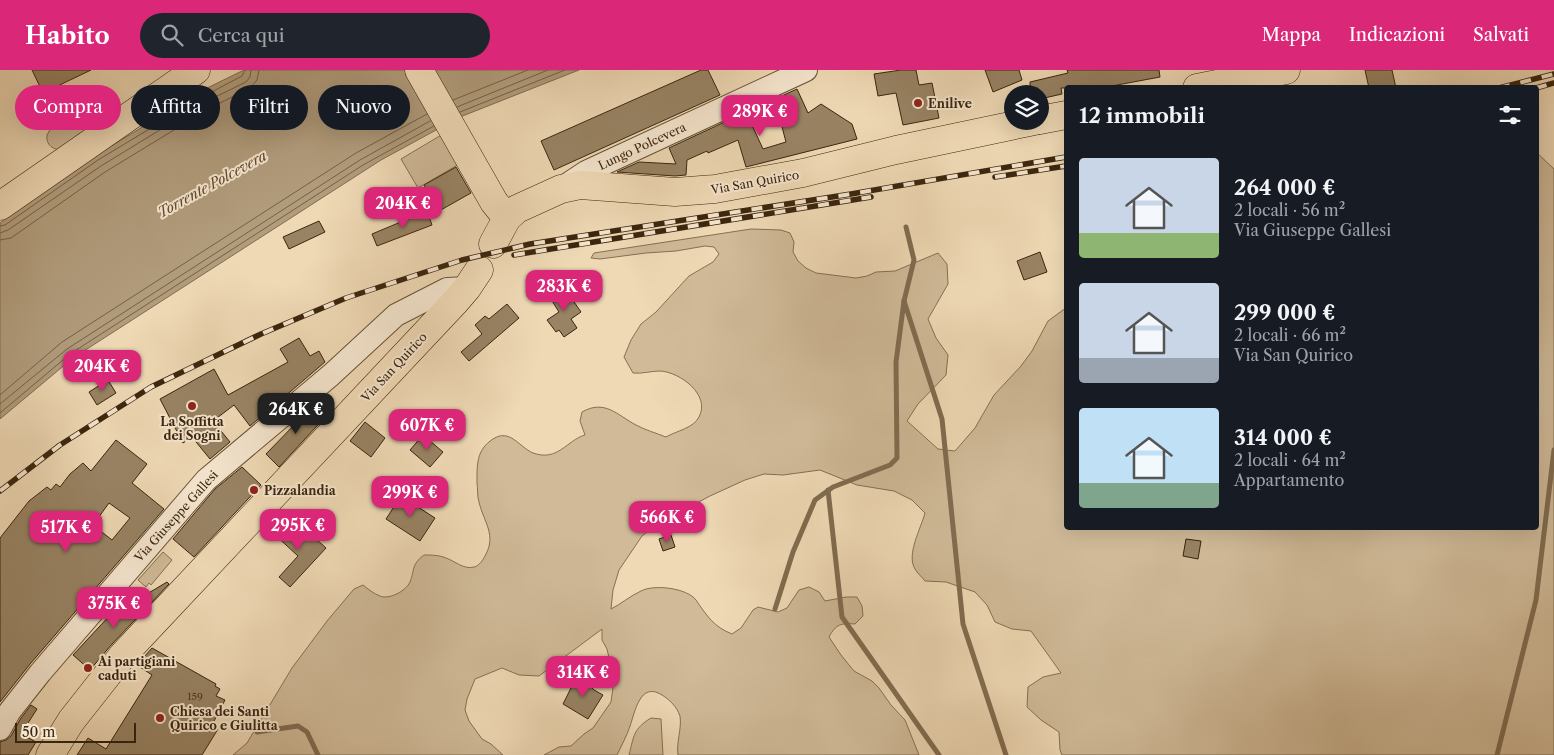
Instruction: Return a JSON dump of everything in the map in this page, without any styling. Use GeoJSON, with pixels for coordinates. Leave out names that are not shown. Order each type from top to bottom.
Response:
{"type":"FeatureCollection","features":[{"type":"Feature","properties":{"kind":"main road"},"geometry":{"type":"LineString","coordinates":[[0,206],[194,70]]}},
{"type":"Feature","properties":{"kind":"main road"},"geometry":{"type":"LineString","coordinates":[[419,70],[494,202],[507,218]]}},
{"type":"Feature","properties":{"kind":"main road"},"geometry":{"type":"LineString","coordinates":[[1212,85],[1286,70]]}},
{"type":"Feature","properties":{"kind":"main road"},"geometry":{"type":"LineString","coordinates":[[1049,118],[1064,115]]}},
{"type":"Feature","properties":{"kind":"main road","name":"Via San Quirico"},"geometry":{"type":"LineString","coordinates":[[493,244],[507,218],[517,209],[561,188],[580,186],[674,192],[714,189],[803,173],[896,150],[1004,127]]}},
{"type":"Feature","properties":{"kind":"main road","name":"Via San Quirico"},"geometry":{"type":"LineString","coordinates":[[50,755],[71,721],[123,655],[387,375],[473,279]]}},
{"type":"Feature","properties":{"kind":"street","name":"Lungo Polcevera"},"geometry":{"type":"LineString","coordinates":[[561,188],[586,172],[806,70]]}},
{"type":"Feature","properties":{"kind":"street","name":"Via Giuseppe Gallesi"},"geometry":{"type":"LineString","coordinates":[[0,729],[10,711],[40,673],[108,597],[206,480],[331,375],[396,315],[447,289],[473,279]]}},
{"type":"Feature","properties":{"kind":"shaded area"},"geometry":{"type":"Polygon","coordinates":[[[50,130],[89,130],[59,150],[49,145],[47,135],[50,130]]]}},
{"type":"Feature","properties":{"kind":"shaded area"},"geometry":{"type":"Polygon","coordinates":[[[443,134],[461,163],[418,188],[401,159],[443,134]]]}},
{"type":"Feature","properties":{"kind":"shaded area"},"geometry":{"type":"Polygon","coordinates":[[[1539,155],[1554,169],[1554,755],[1062,755],[1059,732],[1041,720],[1027,707],[1028,687],[1043,677],[1061,673],[1031,631],[1012,629],[995,622],[987,605],[975,592],[946,582],[925,581],[915,569],[912,556],[925,513],[912,500],[894,491],[857,485],[820,470],[783,475],[764,474],[745,480],[657,524],[642,536],[619,570],[613,590],[611,609],[647,589],[670,588],[692,596],[707,616],[732,634],[741,628],[753,610],[758,607],[778,612],[787,608],[799,590],[809,587],[819,592],[825,601],[857,597],[862,606],[863,616],[855,624],[842,624],[837,627],[829,637],[854,671],[872,681],[905,720],[919,755],[678,755],[680,716],[670,701],[662,695],[648,692],[637,706],[617,755],[544,755],[559,747],[571,746],[593,728],[611,702],[614,680],[607,649],[602,640],[602,629],[539,676],[519,675],[502,668],[475,679],[465,710],[469,721],[482,739],[503,755],[233,755],[247,743],[292,668],[354,589],[363,585],[380,596],[388,597],[397,594],[408,585],[415,565],[424,555],[443,557],[470,568],[481,563],[488,549],[490,535],[478,500],[477,483],[480,453],[487,443],[499,436],[504,436],[509,437],[533,453],[549,455],[556,453],[585,435],[580,421],[582,412],[597,407],[610,410],[639,427],[666,437],[689,427],[697,421],[702,409],[701,401],[692,386],[668,372],[633,373],[624,357],[631,340],[641,324],[656,312],[689,276],[713,262],[719,254],[714,247],[705,246],[600,259],[591,258],[594,253],[751,229],[781,230],[790,233],[794,242],[793,252],[798,261],[806,268],[816,273],[856,278],[876,272],[895,271],[938,253],[947,264],[948,284],[928,319],[936,338],[948,355],[946,375],[918,404],[907,421],[938,449],[955,451],[975,428],[994,395],[1032,351],[1048,321],[1063,310],[1064,530],[1539,530],[1539,155]]]}},
{"type":"Feature","properties":{"kind":"shaded area"},"geometry":{"type":"Polygon","coordinates":[[[163,552],[172,560],[151,585],[149,583],[146,587],[138,580],[163,552]]]}},
{"type":"Feature","properties":{"kind":"shaded area"},"geometry":{"type":"Polygon","coordinates":[[[651,718],[661,719],[663,755],[629,755],[637,730],[651,718]]]}},
{"type":"Feature","properties":{"kind":"water","name":"Torrente Polcevera"},"geometry":{"type":"Polygon","coordinates":[[[244,70],[579,70],[460,117],[381,160],[73,358],[0,419],[0,223],[95,156],[137,130],[220,130],[220,85],[213,85],[244,70]]]}},
{"type":"Feature","properties":{"kind":"building"},"geometry":{"type":"Polygon","coordinates":[[[32,70],[91,70],[60,85],[39,85],[32,70]]]}},
{"type":"Feature","properties":{"kind":"building"},"geometry":{"type":"Polygon","coordinates":[[[701,70],[708,70],[720,95],[554,170],[541,141],[701,70]]]}},
{"type":"Feature","properties":{"kind":"building","name":"Enilive"},"geometry":{"type":"Polygon","coordinates":[[[916,70],[919,85],[932,83],[939,118],[903,125],[896,93],[878,96],[874,74],[916,70]]]}},
{"type":"Feature","properties":{"kind":"building"},"geometry":{"type":"Polygon","coordinates":[[[985,70],[1019,70],[1022,80],[1010,85],[1004,85],[1004,87],[993,92],[985,70]]]}},
{"type":"Feature","properties":{"kind":"building"},"geometry":{"type":"Polygon","coordinates":[[[1067,70],[1159,70],[1160,77],[1117,85],[1064,85],[1064,88],[1061,88],[1062,94],[1049,97],[1049,85],[1030,85],[1030,82],[1068,73],[1067,70]]]}},
{"type":"Feature","properties":{"kind":"building"},"geometry":{"type":"Polygon","coordinates":[[[1365,70],[1392,70],[1395,85],[1368,85],[1365,70]]]}},
{"type":"Feature","properties":{"kind":"building"},"geometry":{"type":"Polygon","coordinates":[[[797,89],[808,113],[821,104],[852,124],[857,139],[746,167],[738,140],[687,160],[686,175],[617,172],[639,162],[676,164],[669,148],[746,112],[763,149],[786,142],[777,108],[766,113],[762,105],[797,89]]]}},
{"type":"Feature","properties":{"kind":"building"},"geometry":{"type":"Polygon","coordinates":[[[456,167],[471,193],[439,211],[424,185],[456,167]]]}},
{"type":"Feature","properties":{"kind":"building"},"geometry":{"type":"Polygon","coordinates":[[[427,211],[432,225],[377,246],[372,234],[427,211]]]}},
{"type":"Feature","properties":{"kind":"building"},"geometry":{"type":"Polygon","coordinates":[[[319,221],[325,232],[289,249],[283,237],[319,221]]]}},
{"type":"Feature","properties":{"kind":"building"},"geometry":{"type":"Polygon","coordinates":[[[1040,252],[1047,272],[1024,280],[1017,261],[1040,252]]]}},
{"type":"Feature","properties":{"kind":"building"},"geometry":{"type":"Polygon","coordinates":[[[563,286],[581,312],[571,319],[577,328],[564,337],[559,330],[556,332],[547,320],[559,312],[549,296],[563,286]]]}},
{"type":"Feature","properties":{"kind":"building"},"geometry":{"type":"Polygon","coordinates":[[[507,304],[519,318],[469,361],[461,352],[482,334],[475,325],[485,316],[489,319],[507,304]]]}},
{"type":"Feature","properties":{"kind":"building"},"geometry":{"type":"Polygon","coordinates":[[[299,338],[310,356],[319,351],[325,362],[250,426],[234,405],[213,421],[230,442],[210,459],[192,437],[183,443],[160,399],[214,369],[228,395],[288,362],[280,349],[299,338]]]}},
{"type":"Feature","properties":{"kind":"building"},"geometry":{"type":"Polygon","coordinates":[[[108,380],[116,393],[97,405],[89,392],[108,380]]]}},
{"type":"Feature","properties":{"kind":"building"},"geometry":{"type":"Polygon","coordinates":[[[317,404],[327,415],[279,467],[266,454],[297,420],[317,404]]]}},
{"type":"Feature","properties":{"kind":"building"},"geometry":{"type":"Polygon","coordinates":[[[365,422],[385,438],[371,457],[350,441],[365,422]]]}},
{"type":"Feature","properties":{"kind":"building"},"geometry":{"type":"Polygon","coordinates":[[[423,435],[443,452],[430,467],[410,450],[423,435]]]}},
{"type":"Feature","properties":{"kind":"building"},"geometry":{"type":"Polygon","coordinates":[[[116,440],[147,464],[132,483],[164,509],[30,664],[0,702],[0,538],[29,501],[47,487],[51,490],[56,484],[60,487],[70,474],[83,463],[91,471],[116,440]],[[109,503],[93,525],[112,540],[130,518],[109,503]]]}},
{"type":"Feature","properties":{"kind":"building"},"geometry":{"type":"Polygon","coordinates":[[[242,467],[261,485],[194,557],[173,539],[215,489],[242,467]]]}},
{"type":"Feature","properties":{"kind":"building"},"geometry":{"type":"Polygon","coordinates":[[[401,496],[435,518],[420,541],[386,519],[401,496]]]}},
{"type":"Feature","properties":{"kind":"building"},"geometry":{"type":"Polygon","coordinates":[[[288,518],[312,540],[315,538],[326,548],[290,587],[279,577],[298,556],[274,534],[288,518]]]}},
{"type":"Feature","properties":{"kind":"building"},"geometry":{"type":"Polygon","coordinates":[[[671,535],[675,547],[663,551],[659,539],[671,535]]]}},
{"type":"Feature","properties":{"kind":"building"},"geometry":{"type":"Polygon","coordinates":[[[1186,539],[1201,541],[1198,559],[1183,556],[1186,539]]]}},
{"type":"Feature","properties":{"kind":"building"},"geometry":{"type":"Polygon","coordinates":[[[167,582],[169,584],[90,670],[73,655],[113,612],[127,606],[167,582]]]}},
{"type":"Feature","properties":{"kind":"building"},"geometry":{"type":"Polygon","coordinates":[[[152,648],[216,684],[215,686],[220,689],[216,696],[225,700],[212,725],[218,729],[202,755],[77,755],[88,738],[106,749],[152,675],[137,665],[152,648]]]}},
{"type":"Feature","properties":{"kind":"building"},"geometry":{"type":"Polygon","coordinates":[[[580,676],[594,690],[603,695],[588,719],[563,704],[580,676]]]}},
{"type":"Feature","properties":{"kind":"building"},"geometry":{"type":"Polygon","coordinates":[[[31,705],[37,709],[21,734],[36,742],[28,755],[0,755],[0,742],[11,736],[31,705]]]}},
{"type":"Feature","properties":{"kind":"waterway"},"geometry":{"type":"LineString","coordinates":[[775,609],[793,552],[815,500],[833,487],[890,465],[897,458],[896,362],[904,301],[914,260],[906,227]]}},
{"type":"Feature","properties":{"kind":"waterway"},"geometry":{"type":"LineString","coordinates":[[904,301],[942,419],[963,624],[1006,755]]}},
{"type":"Feature","properties":{"kind":"waterway"},"geometry":{"type":"LineString","coordinates":[[1497,755],[1536,600],[1554,450]]}},
{"type":"Feature","properties":{"kind":"waterway"},"geometry":{"type":"LineString","coordinates":[[828,490],[842,617],[939,755]]}},
{"type":"Feature","properties":{"kind":"waterway"},"geometry":{"type":"LineString","coordinates":[[257,732],[298,726],[307,732],[318,755]]}},
{"type":"Feature","properties":{"kind":"railway"},"geometry":{"type":"LineString","coordinates":[[1511,85],[1554,74]]}},
{"type":"Feature","properties":{"kind":"railway"},"geometry":{"type":"LineString","coordinates":[[1539,87],[1554,83]]}},
{"type":"Feature","properties":{"kind":"railway"},"geometry":{"type":"LineString","coordinates":[[0,491],[60,445],[151,387],[261,334],[346,298],[462,260],[530,244],[851,194],[1064,157]]}},
{"type":"Feature","properties":{"kind":"railway"},"geometry":{"type":"LineString","coordinates":[[995,177],[1064,166]]}},
{"type":"Feature","properties":{"kind":"railway"},"geometry":{"type":"LineString","coordinates":[[514,255],[871,197]]}},
{"type":"Feature","properties":{"kind":"place","name":"Enilive"},"geometry":{"type":"Point","coordinates":[918,103]}},
{"type":"Feature","properties":{"kind":"place","name":"La Soffitta dei Sogni"},"geometry":{"type":"Point","coordinates":[192,406]}},
{"type":"Feature","properties":{"kind":"place","name":"Pizzalandia"},"geometry":{"type":"Point","coordinates":[254,490]}},
{"type":"Feature","properties":{"kind":"place","name":"Ai partigiani caduti"},"geometry":{"type":"Point","coordinates":[88,668]}},
{"type":"Feature","properties":{"kind":"place","name":"Chiesa dei Santi Quirico e Giulitta"},"geometry":{"type":"Point","coordinates":[160,718]}}]}
